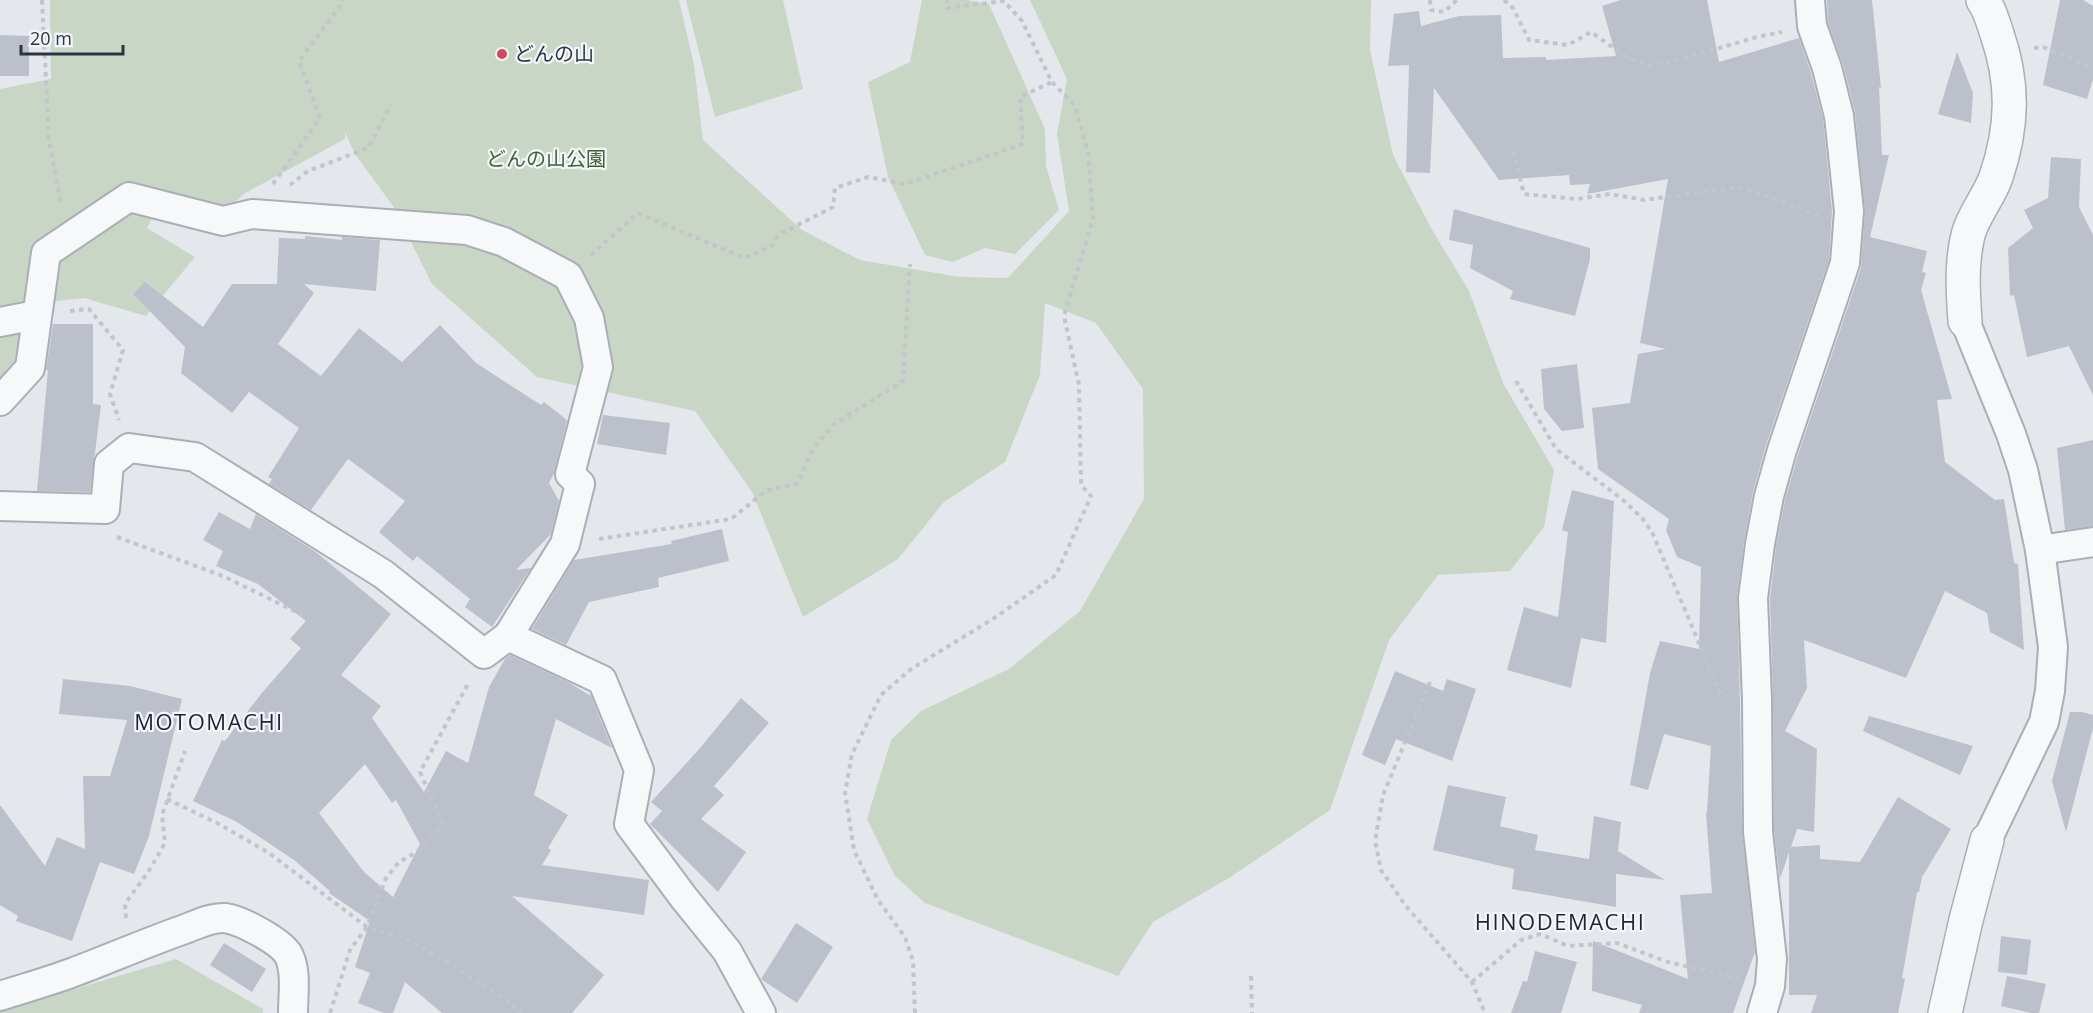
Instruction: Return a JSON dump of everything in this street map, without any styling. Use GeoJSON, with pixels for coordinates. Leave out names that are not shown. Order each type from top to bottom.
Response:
{"type":"FeatureCollection","features":[{"type":"Feature","properties":{"kind":"street"},"geometry":{"type":"LineString","coordinates":[[1946,1013],[1966,920],[1987,840],[2044,722],[2050,691],[2053,647],[2040,550],[2023,470],[1965,321],[1962,276],[1968,232],[1995,178],[2007,130],[2010,91],[2004,53],[1988,7],[1983,0]]}},
{"type":"Feature","properties":{"kind":"street"},"geometry":{"type":"LineString","coordinates":[[1762,1013],[1770,986],[1772,959],[1758,832],[1757,700],[1753,598],[1769,496],[1782,450],[1845,263],[1849,211],[1839,116],[1811,13]]}},
{"type":"Feature","properties":{"kind":"street"},"geometry":{"type":"LineString","coordinates":[[0,401],[30,368],[46,253],[129,196],[223,222],[252,214],[467,230],[504,242],[568,276],[589,318],[598,367],[570,474],[580,484],[565,544],[508,636],[484,654],[384,574],[195,457],[129,448],[109,464],[105,509],[0,506]]}},
{"type":"Feature","properties":{"kind":"street"},"geometry":{"type":"LineString","coordinates":[[0,322],[36,315]]}},
{"type":"Feature","properties":{"kind":"street"},"geometry":{"type":"LineString","coordinates":[[2040,550],[2093,543]]}},
{"type":"Feature","properties":{"kind":"street"},"geometry":{"type":"LineString","coordinates":[[508,636],[602,680],[639,770],[629,824],[727,951],[760,1013]]}},
{"type":"Feature","properties":{"kind":"street"},"geometry":{"type":"LineString","coordinates":[[0,996],[72,972],[209,920],[224,918],[259,932],[287,953],[293,967],[293,1013]]}},
{"type":"Feature","properties":{"kind":"path"},"geometry":{"type":"LineString","coordinates":[[42,0],[49,141],[63,212],[75,234]]}},
{"type":"Feature","properties":{"kind":"path"},"geometry":{"type":"LineString","coordinates":[[252,214],[320,118],[299,61],[343,0]]}},
{"type":"Feature","properties":{"kind":"path"},"geometry":{"type":"LineString","coordinates":[[915,1013],[913,961],[905,937],[878,900],[855,850],[845,793],[852,754],[881,695],[911,669],[996,617],[1056,575],[1091,496],[1081,485],[1079,385],[1064,316],[1093,219],[1089,151],[1075,106],[1052,82],[1022,21],[1004,1],[947,8],[947,0]]}},
{"type":"Feature","properties":{"kind":"path"},"geometry":{"type":"LineString","coordinates":[[1430,0],[1431,10],[1444,12],[1457,0]]}},
{"type":"Feature","properties":{"kind":"path"},"geometry":{"type":"LineString","coordinates":[[1504,0],[1513,8],[1529,40],[1568,45],[1591,32],[1628,58],[1648,65],[1672,62],[1757,37],[1811,13]]}},
{"type":"Feature","properties":{"kind":"path"},"geometry":{"type":"LineString","coordinates":[[2004,53],[2043,47],[2093,68]]}},
{"type":"Feature","properties":{"kind":"path"},"geometry":{"type":"LineString","coordinates":[[568,276],[638,213],[744,258],[772,246],[778,235],[833,207],[835,188],[868,177],[906,184],[1023,144],[1020,97],[1052,82]]}},
{"type":"Feature","properties":{"kind":"path"},"geometry":{"type":"LineString","coordinates":[[252,214],[308,171],[368,148],[391,105]]}},
{"type":"Feature","properties":{"kind":"path"},"geometry":{"type":"LineString","coordinates":[[1513,151],[1524,194],[1577,199],[1610,194],[1644,201],[1740,187],[1818,215],[1849,211]]}},
{"type":"Feature","properties":{"kind":"path"},"geometry":{"type":"LineString","coordinates":[[565,544],[730,519],[767,490],[797,484],[813,449],[833,425],[903,381],[910,264]]}},
{"type":"Feature","properties":{"kind":"path"},"geometry":{"type":"LineString","coordinates":[[36,315],[89,309],[123,350],[110,394],[129,448]]}},
{"type":"Feature","properties":{"kind":"path"},"geometry":{"type":"LineString","coordinates":[[1516,381],[1556,449],[1623,500],[1642,518],[1652,532],[1721,695],[1757,700]]}},
{"type":"Feature","properties":{"kind":"path"},"geometry":{"type":"LineString","coordinates":[[148,548],[223,576],[309,618]]}},
{"type":"Feature","properties":{"kind":"path"},"geometry":{"type":"LineString","coordinates":[[330,1013],[350,951],[368,927],[386,878],[399,862],[418,851],[443,824],[420,772],[484,654]]}},
{"type":"Feature","properties":{"kind":"path"},"geometry":{"type":"LineString","coordinates":[[1430,682],[1383,795],[1375,842],[1381,870],[1405,905],[1472,982],[1485,1013]]}},
{"type":"Feature","properties":{"kind":"path"},"geometry":{"type":"LineString","coordinates":[[167,935],[129,923],[126,918],[125,904],[165,843],[162,815],[185,751]]}},
{"type":"Feature","properties":{"kind":"path"},"geometry":{"type":"LineString","coordinates":[[166,799],[219,824],[269,853],[368,927],[405,938],[454,966],[521,1013]]}},
{"type":"Feature","properties":{"kind":"path"},"geometry":{"type":"LineString","coordinates":[[1472,982],[1521,940],[1540,934],[1568,946],[1617,943],[1668,962],[1770,986]]}},
{"type":"Feature","properties":{"kind":"path"},"geometry":{"type":"LineString","coordinates":[[1251,976],[1252,1013]]}},
{"type":"Feature","properties":{"kind":"green space","name":"どんの山公園"},"geometry":{"type":"Polygon","coordinates":[[[50,0],[679,0],[694,65],[703,140],[802,230],[860,260],[960,277],[1008,278],[1069,211],[1057,134],[1067,79],[1030,0],[1371,0],[1370,50],[1393,155],[1431,228],[1469,291],[1504,385],[1554,470],[1544,527],[1510,571],[1438,575],[1389,640],[1330,810],[1229,878],[1153,922],[1118,976],[925,903],[895,876],[867,819],[891,740],[921,711],[1009,669],[1080,611],[1144,499],[1143,389],[1096,323],[1045,303],[1040,375],[1005,462],[944,502],[898,559],[803,617],[752,492],[695,411],[537,377],[432,284],[393,206],[355,154],[345,132],[345,139],[245,193],[222,214],[162,200],[147,228],[195,257],[146,316],[84,298],[27,304],[17,373],[0,388],[0,89],[51,79],[50,0]]]}},
{"type":"Feature","properties":{"kind":"green space"},"geometry":{"type":"Polygon","coordinates":[[[686,0],[783,0],[803,89],[715,117],[686,0]]]}},
{"type":"Feature","properties":{"kind":"green space"},"geometry":{"type":"Polygon","coordinates":[[[922,0],[968,0],[989,4],[1045,129],[1046,166],[1059,210],[1015,254],[985,248],[953,262],[925,255],[888,177],[868,82],[910,62],[922,0]]]}},
{"type":"Feature","properties":{"kind":"green space"},"geometry":{"type":"Polygon","coordinates":[[[176,959],[263,1009],[263,1013],[0,1013],[0,1011],[176,959]]]}},
{"type":"Feature","properties":{"kind":"building"},"geometry":{"type":"Polygon","coordinates":[[[1621,0],[1707,0],[1719,62],[1799,38],[1823,119],[1832,211],[1829,260],[1766,445],[1753,492],[1737,596],[1742,832],[1755,952],[1733,1013],[1639,1013],[1642,1005],[1592,991],[1593,941],[1688,979],[1680,895],[1712,893],[1706,813],[1711,746],[1664,734],[1648,790],[1630,785],[1650,673],[1660,641],[1699,649],[1701,567],[1677,557],[1666,530],[1669,519],[1598,469],[1592,408],[1630,403],[1638,354],[1666,349],[1640,343],[1668,179],[1587,194],[1590,184],[1570,185],[1569,175],[1499,180],[1434,88],[1430,173],[1406,172],[1409,65],[1388,66],[1394,14],[1419,11],[1421,26],[1459,16],[1501,15],[1503,58],[1546,57],[1546,60],[1616,56],[1602,6],[1621,0]]]}},
{"type":"Feature","properties":{"kind":"building"},"geometry":{"type":"Polygon","coordinates":[[[1827,0],[1872,0],[1881,88],[1879,87],[1882,155],[1889,155],[1870,237],[1927,251],[1922,272],[1926,273],[1921,290],[1952,399],[1937,400],[1945,462],[1995,500],[2004,499],[2014,563],[2018,564],[2024,650],[1990,632],[1987,613],[1945,591],[1906,678],[1804,640],[1807,688],[1785,731],[1817,749],[1814,832],[1797,829],[1791,847],[1820,845],[1820,859],[1860,862],[1898,797],[1951,829],[1922,877],[1919,892],[1917,892],[1898,1013],[1811,1013],[1817,995],[1789,995],[1789,852],[1780,879],[1774,831],[1770,599],[1776,547],[1785,500],[1798,455],[1861,268],[1865,212],[1855,112],[1843,64],[1828,23],[1827,0]]]}},
{"type":"Feature","properties":{"kind":"building"},"geometry":{"type":"Polygon","coordinates":[[[2060,0],[2083,0],[2093,6],[2093,79],[2087,99],[2043,85],[2060,0]]]}},
{"type":"Feature","properties":{"kind":"building"},"geometry":{"type":"Polygon","coordinates":[[[0,35],[29,36],[29,76],[0,76],[0,35]]]}},
{"type":"Feature","properties":{"kind":"building"},"geometry":{"type":"Polygon","coordinates":[[[1957,52],[1973,93],[1971,123],[1938,114],[1957,52]]]}},
{"type":"Feature","properties":{"kind":"building"},"geometry":{"type":"Polygon","coordinates":[[[2051,157],[2081,159],[2079,207],[2093,235],[2093,395],[2069,346],[2027,357],[2014,295],[2010,296],[2008,248],[2033,228],[2024,210],[2048,198],[2051,157]]]}},
{"type":"Feature","properties":{"kind":"building"},"geometry":{"type":"Polygon","coordinates":[[[1454,209],[1590,248],[1590,259],[1575,316],[1510,299],[1513,291],[1470,268],[1473,245],[1449,240],[1454,209]]]}},
{"type":"Feature","properties":{"kind":"building"},"geometry":{"type":"Polygon","coordinates":[[[305,236],[342,240],[342,237],[380,240],[376,291],[304,284],[314,293],[278,344],[321,376],[359,328],[402,362],[440,325],[476,363],[541,405],[544,402],[567,420],[554,473],[549,483],[559,501],[551,534],[516,570],[531,568],[492,627],[465,607],[470,599],[417,556],[413,561],[379,532],[405,501],[348,459],[311,510],[269,484],[272,479],[268,477],[299,428],[249,392],[232,413],[181,373],[185,347],[133,294],[145,282],[203,327],[232,284],[277,284],[279,238],[305,239],[305,236]]]}},
{"type":"Feature","properties":{"kind":"building"},"geometry":{"type":"Polygon","coordinates":[[[53,324],[93,324],[93,404],[101,405],[90,492],[37,491],[48,370],[46,370],[53,324]]]}},
{"type":"Feature","properties":{"kind":"building"},"geometry":{"type":"Polygon","coordinates":[[[1577,364],[1584,428],[1562,431],[1544,409],[1541,369],[1577,364]]]}},
{"type":"Feature","properties":{"kind":"building"},"geometry":{"type":"Polygon","coordinates":[[[603,415],[670,423],[666,455],[597,444],[603,415]]]}},
{"type":"Feature","properties":{"kind":"building"},"geometry":{"type":"Polygon","coordinates":[[[2093,440],[2093,526],[2065,530],[2057,448],[2093,440]]]}},
{"type":"Feature","properties":{"kind":"building"},"geometry":{"type":"Polygon","coordinates":[[[1572,490],[1614,501],[1606,643],[1581,638],[1571,688],[1507,670],[1524,607],[1558,617],[1568,532],[1562,530],[1572,490]]]}},
{"type":"Feature","properties":{"kind":"building"},"geometry":{"type":"Polygon","coordinates":[[[219,512],[250,529],[256,514],[316,552],[391,614],[341,675],[381,706],[372,718],[424,792],[446,751],[468,763],[489,687],[505,659],[510,655],[566,681],[591,696],[612,748],[556,719],[534,795],[568,815],[548,848],[551,850],[542,865],[649,880],[644,915],[512,896],[604,975],[572,1013],[442,1013],[405,982],[393,1013],[384,1013],[358,1003],[370,973],[355,967],[370,921],[329,893],[330,891],[294,860],[237,822],[193,801],[222,740],[225,741],[261,694],[301,648],[290,639],[306,621],[258,584],[216,566],[223,551],[203,540],[219,512]],[[365,764],[319,813],[364,872],[393,897],[420,844],[396,800],[392,803],[365,764]]]}},
{"type":"Feature","properties":{"kind":"building"},"geometry":{"type":"Polygon","coordinates":[[[722,529],[729,561],[658,578],[659,587],[589,602],[566,645],[532,629],[574,560],[672,544],[671,541],[722,529]]]}},
{"type":"Feature","properties":{"kind":"building"},"geometry":{"type":"Polygon","coordinates":[[[1395,671],[1443,691],[1447,679],[1476,689],[1452,761],[1396,739],[1385,765],[1362,755],[1395,671]]]}},
{"type":"Feature","properties":{"kind":"building"},"geometry":{"type":"Polygon","coordinates":[[[63,679],[130,686],[182,699],[149,836],[134,874],[100,862],[72,941],[16,921],[18,916],[0,905],[0,805],[45,866],[57,837],[85,849],[83,776],[110,776],[127,720],[59,714],[63,679]]]}},
{"type":"Feature","properties":{"kind":"building"},"geometry":{"type":"Polygon","coordinates":[[[741,698],[769,723],[714,786],[724,795],[701,819],[746,852],[718,892],[650,824],[662,811],[651,802],[701,747],[741,698]]]}},
{"type":"Feature","properties":{"kind":"building"},"geometry":{"type":"Polygon","coordinates":[[[2070,712],[2093,715],[2093,728],[2066,832],[2052,781],[2070,712]]]}},
{"type":"Feature","properties":{"kind":"building"},"geometry":{"type":"Polygon","coordinates":[[[1869,716],[1973,746],[1960,775],[1863,731],[1869,716]]]}},
{"type":"Feature","properties":{"kind":"building"},"geometry":{"type":"Polygon","coordinates":[[[1448,785],[1506,797],[1500,826],[1538,835],[1535,850],[1589,859],[1594,816],[1621,822],[1618,851],[1665,880],[1616,874],[1616,907],[1512,889],[1514,869],[1433,850],[1448,785]]]}},
{"type":"Feature","properties":{"kind":"building"},"geometry":{"type":"Polygon","coordinates":[[[796,923],[833,947],[797,1003],[761,979],[796,923]]]}},
{"type":"Feature","properties":{"kind":"building"},"geometry":{"type":"Polygon","coordinates":[[[2001,936],[2031,940],[2027,975],[1998,972],[2001,936]]]}},
{"type":"Feature","properties":{"kind":"building"},"geometry":{"type":"Polygon","coordinates":[[[224,943],[266,969],[252,992],[210,965],[224,943]]]}},
{"type":"Feature","properties":{"kind":"building"},"geometry":{"type":"Polygon","coordinates":[[[1535,951],[1577,962],[1561,1013],[1511,1013],[1523,981],[1527,982],[1535,951]]]}},
{"type":"Feature","properties":{"kind":"building"},"geometry":{"type":"Polygon","coordinates":[[[2007,976],[2046,984],[2039,1013],[2001,1006],[2007,976]]]}},
{"type":"Feature","properties":{"kind":"place","name":"どんの山"},"geometry":{"type":"Point","coordinates":[502,54]}},
{"type":"Feature","properties":{"kind":"district","name":"MOTOMACHI"},"geometry":{"type":"Point","coordinates":[209,722]}},
{"type":"Feature","properties":{"kind":"district","name":"HINODEMACHI"},"geometry":{"type":"Point","coordinates":[1560,922]}}]}
